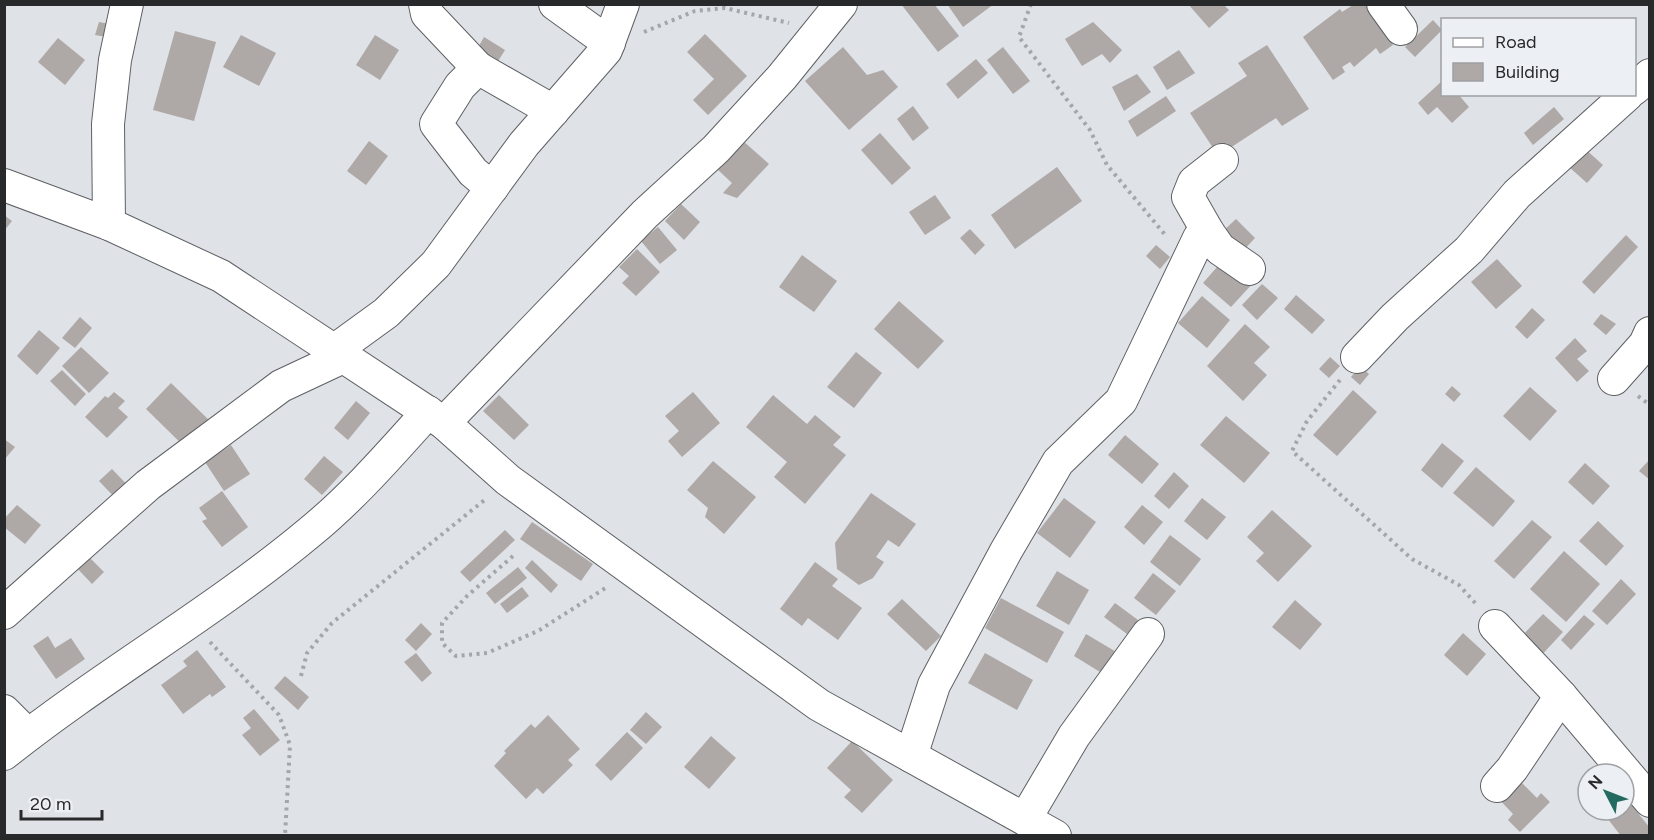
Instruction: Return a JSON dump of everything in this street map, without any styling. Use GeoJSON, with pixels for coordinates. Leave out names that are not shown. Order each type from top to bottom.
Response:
{"type":"FeatureCollection","features":[{"type":"Feature","properties":{"kind":"street"},"geometry":{"type":"LineString","coordinates":[[110,224],[108,124],[115,60],[127,4]]}},
{"type":"Feature","properties":{"kind":"street"},"geometry":{"type":"LineString","coordinates":[[425,4],[427,14],[478,68],[553,111]]}},
{"type":"Feature","properties":{"kind":"street"},"geometry":{"type":"LineString","coordinates":[[555,4],[609,43]]}},
{"type":"Feature","properties":{"kind":"street"},"geometry":{"type":"LineString","coordinates":[[4,613],[148,485],[282,386],[340,353],[386,313],[436,264],[524,144],[606,50],[623,4]]}},
{"type":"Feature","properties":{"kind":"street"},"geometry":{"type":"LineString","coordinates":[[4,711],[16,744],[191,621],[312,531],[388,456],[436,417],[645,214],[716,149],[782,77],[836,11]]}},
{"type":"Feature","properties":{"kind":"street"},"geometry":{"type":"LineString","coordinates":[[478,68],[460,86],[436,124],[473,172],[492,188]]}},
{"type":"Feature","properties":{"kind":"street"},"geometry":{"type":"LineString","coordinates":[[1636,88],[1650,75]]}},
{"type":"Feature","properties":{"kind":"street"},"geometry":{"type":"LineString","coordinates":[[1357,357],[1395,317],[1468,250],[1517,194],[1626,96]]}},
{"type":"Feature","properties":{"kind":"street"},"geometry":{"type":"LineString","coordinates":[[911,756],[934,685],[1006,551],[1058,462],[1121,401],[1200,244],[1188,197],[1194,182],[1222,160]]}},
{"type":"Feature","properties":{"kind":"street"},"geometry":{"type":"LineString","coordinates":[[4,185],[110,224],[221,276],[436,417],[508,480],[819,705],[1055,836]]}},
{"type":"Feature","properties":{"kind":"street"},"geometry":{"type":"LineString","coordinates":[[1200,244],[1220,249],[1249,269]]}},
{"type":"Feature","properties":{"kind":"street"},"geometry":{"type":"LineString","coordinates":[[1614,379],[1645,344],[1650,333]]}},
{"type":"Feature","properties":{"kind":"street"},"geometry":{"type":"LineString","coordinates":[[1495,626],[1561,696],[1650,801]]}},
{"type":"Feature","properties":{"kind":"street"},"geometry":{"type":"LineString","coordinates":[[1025,819],[1074,736],[1148,634]]}},
{"type":"Feature","properties":{"kind":"street"},"geometry":{"type":"LineString","coordinates":[[1497,786],[1512,769],[1561,696]]}},
{"type":"Feature","properties":{"kind":"path"},"geometry":{"type":"LineString","coordinates":[[1031,4],[1019,38],[1090,130],[1107,165],[1173,244],[1200,244]]}},
{"type":"Feature","properties":{"kind":"path"},"geometry":{"type":"LineString","coordinates":[[609,43],[644,32],[695,11],[725,8],[788,23],[836,11]]}},
{"type":"Feature","properties":{"kind":"path"},"geometry":{"type":"LineString","coordinates":[[1357,357],[1307,421],[1292,451],[1412,559],[1459,585],[1495,626]]}},
{"type":"Feature","properties":{"kind":"path"},"geometry":{"type":"LineString","coordinates":[[301,676],[307,653],[332,623],[508,480]]}},
{"type":"Feature","properties":{"kind":"path"},"geometry":{"type":"LineString","coordinates":[[513,556],[441,622],[442,643],[456,656],[487,653],[538,631],[633,570]]}},
{"type":"Feature","properties":{"kind":"path"},"geometry":{"type":"LineString","coordinates":[[191,621],[279,716],[290,746],[285,836]]}},
{"type":"Feature","properties":{"kind":"building"},"geometry":{"type":"Polygon","coordinates":[[[901,4],[934,4],[959,36],[938,52],[901,4]]]}},
{"type":"Feature","properties":{"kind":"building"},"geometry":{"type":"Polygon","coordinates":[[[947,4],[994,4],[963,27],[947,4]]]}},
{"type":"Feature","properties":{"kind":"building"},"geometry":{"type":"Polygon","coordinates":[[[1188,4],[1223,4],[1229,10],[1209,28],[1188,4]]]}},
{"type":"Feature","properties":{"kind":"building"},"geometry":{"type":"Polygon","coordinates":[[[1353,5],[1365,5],[1393,45],[1380,54],[1376,48],[1354,67],[1350,62],[1342,67],[1345,72],[1333,80],[1303,37],[1340,9],[1342,12],[1353,5]]]}},
{"type":"Feature","properties":{"kind":"building"},"geometry":{"type":"Polygon","coordinates":[[[1433,20],[1441,29],[1415,57],[1405,47],[1433,20]]]}},
{"type":"Feature","properties":{"kind":"building"},"geometry":{"type":"Polygon","coordinates":[[[99,22],[110,24],[107,37],[95,35],[99,22]]]}},
{"type":"Feature","properties":{"kind":"building"},"geometry":{"type":"Polygon","coordinates":[[[1093,22],[1122,50],[1110,63],[1102,54],[1082,66],[1065,39],[1093,22]]]}},
{"type":"Feature","properties":{"kind":"building"},"geometry":{"type":"Polygon","coordinates":[[[175,31],[216,42],[194,121],[153,110],[175,31]]]}},
{"type":"Feature","properties":{"kind":"building"},"geometry":{"type":"Polygon","coordinates":[[[705,34],[747,76],[708,115],[693,100],[714,79],[687,52],[705,34]]]}},
{"type":"Feature","properties":{"kind":"building"},"geometry":{"type":"Polygon","coordinates":[[[241,35],[276,53],[259,86],[223,67],[241,35]]]}},
{"type":"Feature","properties":{"kind":"building"},"geometry":{"type":"Polygon","coordinates":[[[375,35],[399,50],[380,80],[356,65],[375,35]]]}},
{"type":"Feature","properties":{"kind":"building"},"geometry":{"type":"Polygon","coordinates":[[[484,37],[505,50],[495,66],[475,53],[484,37]]]}},
{"type":"Feature","properties":{"kind":"building"},"geometry":{"type":"Polygon","coordinates":[[[58,38],[85,60],[65,85],[38,62],[58,38]]]}},
{"type":"Feature","properties":{"kind":"building"},"geometry":{"type":"Polygon","coordinates":[[[1267,45],[1309,109],[1282,126],[1276,118],[1230,148],[1227,143],[1215,151],[1190,113],[1247,76],[1238,63],[1267,45]]]}},
{"type":"Feature","properties":{"kind":"building"},"geometry":{"type":"Polygon","coordinates":[[[843,47],[867,75],[883,70],[898,87],[849,130],[805,81],[843,47]]]}},
{"type":"Feature","properties":{"kind":"building"},"geometry":{"type":"Polygon","coordinates":[[[1003,47],[1030,81],[1013,94],[987,60],[1003,47]]]}},
{"type":"Feature","properties":{"kind":"building"},"geometry":{"type":"Polygon","coordinates":[[[1179,50],[1195,73],[1167,90],[1153,67],[1179,50]]]}},
{"type":"Feature","properties":{"kind":"building"},"geometry":{"type":"Polygon","coordinates":[[[976,59],[988,73],[958,99],[946,84],[976,59]]]}},
{"type":"Feature","properties":{"kind":"building"},"geometry":{"type":"Polygon","coordinates":[[[1137,74],[1151,92],[1124,111],[1112,87],[1137,74]]]}},
{"type":"Feature","properties":{"kind":"building"},"geometry":{"type":"Polygon","coordinates":[[[1441,82],[1441,96],[1460,96],[1469,107],[1452,123],[1437,107],[1428,115],[1418,103],[1441,82]]]}},
{"type":"Feature","properties":{"kind":"building"},"geometry":{"type":"Polygon","coordinates":[[[1166,96],[1176,111],[1137,137],[1128,121],[1166,96]]]}},
{"type":"Feature","properties":{"kind":"building"},"geometry":{"type":"Polygon","coordinates":[[[913,106],[929,128],[913,141],[897,119],[913,106]]]}},
{"type":"Feature","properties":{"kind":"building"},"geometry":{"type":"Polygon","coordinates":[[[1554,107],[1564,119],[1533,145],[1524,133],[1554,107]]]}},
{"type":"Feature","properties":{"kind":"building"},"geometry":{"type":"Polygon","coordinates":[[[880,133],[911,168],[892,185],[861,150],[880,133]]]}},
{"type":"Feature","properties":{"kind":"building"},"geometry":{"type":"Polygon","coordinates":[[[369,141],[388,156],[366,185],[347,171],[369,141]]]}},
{"type":"Feature","properties":{"kind":"building"},"geometry":{"type":"Polygon","coordinates":[[[743,141],[769,164],[737,198],[723,193],[732,183],[717,169],[743,141]]]}},
{"type":"Feature","properties":{"kind":"building"},"geometry":{"type":"Polygon","coordinates":[[[1584,148],[1603,165],[1587,183],[1568,166],[1584,148]]]}},
{"type":"Feature","properties":{"kind":"building"},"geometry":{"type":"Polygon","coordinates":[[[1057,167],[1082,201],[1015,249],[991,215],[1057,167]]]}},
{"type":"Feature","properties":{"kind":"building"},"geometry":{"type":"Polygon","coordinates":[[[935,195],[951,218],[925,235],[909,212],[935,195]]]}},
{"type":"Feature","properties":{"kind":"building"},"geometry":{"type":"Polygon","coordinates":[[[681,204],[700,222],[684,240],[665,221],[681,204]]]}},
{"type":"Feature","properties":{"kind":"building"},"geometry":{"type":"Polygon","coordinates":[[[4,215],[12,221],[4,231],[4,215]]]}},
{"type":"Feature","properties":{"kind":"building"},"geometry":{"type":"Polygon","coordinates":[[[1236,219],[1255,238],[1241,253],[1221,233],[1236,219]]]}},
{"type":"Feature","properties":{"kind":"building"},"geometry":{"type":"Polygon","coordinates":[[[658,227],[677,250],[660,264],[641,241],[658,227]]]}},
{"type":"Feature","properties":{"kind":"building"},"geometry":{"type":"Polygon","coordinates":[[[970,229],[985,245],[975,255],[960,238],[970,229]]]}},
{"type":"Feature","properties":{"kind":"building"},"geometry":{"type":"Polygon","coordinates":[[[1626,235],[1638,247],[1594,294],[1582,282],[1626,235]]]}},
{"type":"Feature","properties":{"kind":"building"},"geometry":{"type":"Polygon","coordinates":[[[1156,245],[1170,257],[1160,269],[1146,256],[1156,245]]]}},
{"type":"Feature","properties":{"kind":"building"},"geometry":{"type":"Polygon","coordinates":[[[637,249],[660,272],[636,296],[622,283],[629,276],[619,267],[637,249]]]}},
{"type":"Feature","properties":{"kind":"building"},"geometry":{"type":"Polygon","coordinates":[[[802,255],[837,281],[814,312],[779,287],[802,255]]]}},
{"type":"Feature","properties":{"kind":"building"},"geometry":{"type":"Polygon","coordinates":[[[1225,258],[1253,283],[1231,307],[1203,283],[1225,258]]]}},
{"type":"Feature","properties":{"kind":"building"},"geometry":{"type":"Polygon","coordinates":[[[1497,259],[1522,286],[1496,309],[1471,282],[1497,259]]]}},
{"type":"Feature","properties":{"kind":"building"},"geometry":{"type":"Polygon","coordinates":[[[1262,284],[1278,298],[1257,320],[1242,305],[1262,284]]]}},
{"type":"Feature","properties":{"kind":"building"},"geometry":{"type":"Polygon","coordinates":[[[1296,295],[1325,320],[1312,334],[1284,309],[1296,295]]]}},
{"type":"Feature","properties":{"kind":"building"},"geometry":{"type":"Polygon","coordinates":[[[1202,296],[1230,320],[1207,348],[1178,323],[1202,296]]]}},
{"type":"Feature","properties":{"kind":"building"},"geometry":{"type":"Polygon","coordinates":[[[899,301],[944,341],[918,369],[874,329],[899,301]]]}},
{"type":"Feature","properties":{"kind":"building"},"geometry":{"type":"Polygon","coordinates":[[[1532,308],[1545,320],[1527,339],[1515,327],[1532,308]]]}},
{"type":"Feature","properties":{"kind":"building"},"geometry":{"type":"Polygon","coordinates":[[[1601,314],[1616,324],[1606,335],[1593,324],[1601,314]]]}},
{"type":"Feature","properties":{"kind":"building"},"geometry":{"type":"Polygon","coordinates":[[[80,317],[92,328],[75,348],[62,338],[80,317]]]}},
{"type":"Feature","properties":{"kind":"building"},"geometry":{"type":"Polygon","coordinates":[[[1245,324],[1270,347],[1254,363],[1267,375],[1243,401],[1207,366],[1245,324]]]}},
{"type":"Feature","properties":{"kind":"building"},"geometry":{"type":"Polygon","coordinates":[[[39,330],[60,348],[37,375],[17,356],[39,330]]]}},
{"type":"Feature","properties":{"kind":"building"},"geometry":{"type":"Polygon","coordinates":[[[1575,338],[1587,351],[1577,359],[1589,371],[1577,382],[1555,358],[1575,338]]]}},
{"type":"Feature","properties":{"kind":"building"},"geometry":{"type":"Polygon","coordinates":[[[81,347],[109,373],[89,393],[62,366],[81,347]]]}},
{"type":"Feature","properties":{"kind":"building"},"geometry":{"type":"Polygon","coordinates":[[[856,352],[882,373],[854,408],[827,387],[856,352]]]}},
{"type":"Feature","properties":{"kind":"building"},"geometry":{"type":"Polygon","coordinates":[[[1330,357],[1340,366],[1329,378],[1319,369],[1330,357]]]}},
{"type":"Feature","properties":{"kind":"building"},"geometry":{"type":"Polygon","coordinates":[[[1360,366],[1369,374],[1360,385],[1351,377],[1360,366]]]}},
{"type":"Feature","properties":{"kind":"building"},"geometry":{"type":"Polygon","coordinates":[[[62,370],[86,394],[75,406],[50,381],[62,370]]]}},
{"type":"Feature","properties":{"kind":"building"},"geometry":{"type":"Polygon","coordinates":[[[171,383],[215,426],[190,452],[146,409],[171,383]]]}},
{"type":"Feature","properties":{"kind":"building"},"geometry":{"type":"Polygon","coordinates":[[[1452,386],[1461,394],[1454,402],[1445,394],[1452,386]]]}},
{"type":"Feature","properties":{"kind":"building"},"geometry":{"type":"Polygon","coordinates":[[[1530,387],[1557,411],[1530,441],[1503,416],[1530,387]]]}},
{"type":"Feature","properties":{"kind":"building"},"geometry":{"type":"Polygon","coordinates":[[[1353,390],[1377,412],[1337,456],[1313,435],[1353,390]]]}},
{"type":"Feature","properties":{"kind":"building"},"geometry":{"type":"Polygon","coordinates":[[[114,392],[125,401],[118,408],[128,417],[107,438],[85,417],[105,396],[108,398],[114,392]]]}},
{"type":"Feature","properties":{"kind":"building"},"geometry":{"type":"Polygon","coordinates":[[[693,392],[720,423],[682,457],[668,441],[679,431],[665,416],[693,392]]]}},
{"type":"Feature","properties":{"kind":"building"},"geometry":{"type":"Polygon","coordinates":[[[499,395],[529,425],[514,440],[483,411],[499,395]]]}},
{"type":"Feature","properties":{"kind":"building"},"geometry":{"type":"Polygon","coordinates":[[[773,395],[807,424],[815,415],[841,437],[833,445],[846,455],[805,504],[774,477],[787,462],[746,427],[773,395]]]}},
{"type":"Feature","properties":{"kind":"building"},"geometry":{"type":"Polygon","coordinates":[[[356,401],[370,413],[348,440],[334,428],[356,401]]]}},
{"type":"Feature","properties":{"kind":"building"},"geometry":{"type":"Polygon","coordinates":[[[1226,416],[1270,453],[1244,483],[1200,445],[1226,416]]]}},
{"type":"Feature","properties":{"kind":"building"},"geometry":{"type":"Polygon","coordinates":[[[1125,435],[1159,464],[1142,484],[1108,455],[1125,435]]]}},
{"type":"Feature","properties":{"kind":"building"},"geometry":{"type":"Polygon","coordinates":[[[4,439],[15,447],[4,460],[4,439]]]}},
{"type":"Feature","properties":{"kind":"building"},"geometry":{"type":"Polygon","coordinates":[[[1442,443],[1464,461],[1442,488],[1421,470],[1442,443]]]}},
{"type":"Feature","properties":{"kind":"building"},"geometry":{"type":"Polygon","coordinates":[[[231,445],[250,474],[224,491],[205,462],[231,445]]]}},
{"type":"Feature","properties":{"kind":"building"},"geometry":{"type":"Polygon","coordinates":[[[324,456],[343,472],[322,495],[304,479],[324,456]]]}},
{"type":"Feature","properties":{"kind":"building"},"geometry":{"type":"Polygon","coordinates":[[[1650,459],[1650,480],[1639,471],[1650,459]]]}},
{"type":"Feature","properties":{"kind":"building"},"geometry":{"type":"Polygon","coordinates":[[[713,461],[756,497],[724,534],[705,517],[708,508],[687,490],[713,461]]]}},
{"type":"Feature","properties":{"kind":"building"},"geometry":{"type":"Polygon","coordinates":[[[1585,463],[1610,486],[1593,505],[1568,482],[1585,463]]]}},
{"type":"Feature","properties":{"kind":"building"},"geometry":{"type":"Polygon","coordinates":[[[1476,467],[1515,501],[1493,527],[1453,493],[1476,467]]]}},
{"type":"Feature","properties":{"kind":"building"},"geometry":{"type":"Polygon","coordinates":[[[112,469],[134,492],[121,504],[99,481],[112,469]]]}},
{"type":"Feature","properties":{"kind":"building"},"geometry":{"type":"Polygon","coordinates":[[[1174,472],[1189,486],[1169,509],[1154,496],[1174,472]]]}},
{"type":"Feature","properties":{"kind":"building"},"geometry":{"type":"Polygon","coordinates":[[[222,491],[248,527],[222,547],[202,521],[207,519],[199,508],[222,491]]]}},
{"type":"Feature","properties":{"kind":"building"},"geometry":{"type":"Polygon","coordinates":[[[871,493],[916,524],[899,547],[888,540],[876,557],[884,562],[873,578],[859,585],[837,569],[835,543],[871,493]]]}},
{"type":"Feature","properties":{"kind":"building"},"geometry":{"type":"Polygon","coordinates":[[[1064,498],[1096,522],[1070,558],[1037,533],[1064,498]]]}},
{"type":"Feature","properties":{"kind":"building"},"geometry":{"type":"Polygon","coordinates":[[[1202,498],[1226,517],[1207,540],[1184,521],[1202,498]]]}},
{"type":"Feature","properties":{"kind":"building"},"geometry":{"type":"Polygon","coordinates":[[[17,505],[41,525],[25,544],[4,527],[4,519],[17,505]]]}},
{"type":"Feature","properties":{"kind":"building"},"geometry":{"type":"Polygon","coordinates":[[[1142,505],[1163,522],[1144,545],[1124,527],[1142,505]]]}},
{"type":"Feature","properties":{"kind":"building"},"geometry":{"type":"Polygon","coordinates":[[[1272,510],[1312,546],[1278,582],[1256,561],[1264,553],[1247,537],[1272,510]]]}},
{"type":"Feature","properties":{"kind":"building"},"geometry":{"type":"Polygon","coordinates":[[[1532,520],[1552,537],[1514,579],[1494,561],[1532,520]]]}},
{"type":"Feature","properties":{"kind":"building"},"geometry":{"type":"Polygon","coordinates":[[[1598,521],[1624,546],[1606,566],[1579,541],[1598,521]]]}},
{"type":"Feature","properties":{"kind":"building"},"geometry":{"type":"Polygon","coordinates":[[[532,522],[593,564],[581,581],[520,539],[532,522]]]}},
{"type":"Feature","properties":{"kind":"building"},"geometry":{"type":"Polygon","coordinates":[[[505,530],[515,540],[470,582],[460,572],[505,530]]]}},
{"type":"Feature","properties":{"kind":"building"},"geometry":{"type":"Polygon","coordinates":[[[1170,535],[1201,559],[1180,586],[1150,562],[1170,535]]]}},
{"type":"Feature","properties":{"kind":"building"},"geometry":{"type":"Polygon","coordinates":[[[1564,551],[1600,584],[1566,622],[1530,589],[1564,551]]]}},
{"type":"Feature","properties":{"kind":"building"},"geometry":{"type":"Polygon","coordinates":[[[87,555],[104,572],[92,584],[75,566],[87,555]]]}},
{"type":"Feature","properties":{"kind":"building"},"geometry":{"type":"Polygon","coordinates":[[[532,560],[558,585],[551,593],[525,568],[532,560]]]}},
{"type":"Feature","properties":{"kind":"building"},"geometry":{"type":"Polygon","coordinates":[[[815,562],[838,579],[832,586],[862,608],[838,640],[808,618],[802,626],[780,609],[815,562]]]}},
{"type":"Feature","properties":{"kind":"building"},"geometry":{"type":"Polygon","coordinates":[[[518,567],[527,578],[495,604],[486,593],[518,567]]]}},
{"type":"Feature","properties":{"kind":"building"},"geometry":{"type":"Polygon","coordinates":[[[1057,571],[1089,590],[1069,625],[1036,606],[1057,571]]]}},
{"type":"Feature","properties":{"kind":"building"},"geometry":{"type":"Polygon","coordinates":[[[1153,573],[1176,591],[1156,615],[1134,598],[1153,573]]]}},
{"type":"Feature","properties":{"kind":"building"},"geometry":{"type":"Polygon","coordinates":[[[1621,579],[1636,594],[1607,625],[1592,611],[1621,579]]]}},
{"type":"Feature","properties":{"kind":"building"},"geometry":{"type":"Polygon","coordinates":[[[522,587],[529,596],[507,613],[500,604],[522,587]]]}},
{"type":"Feature","properties":{"kind":"building"},"geometry":{"type":"Polygon","coordinates":[[[1001,598],[1064,632],[1047,663],[985,628],[1001,598]]]}},
{"type":"Feature","properties":{"kind":"building"},"geometry":{"type":"Polygon","coordinates":[[[902,599],[941,636],[926,651],[887,614],[902,599]]]}},
{"type":"Feature","properties":{"kind":"building"},"geometry":{"type":"Polygon","coordinates":[[[1295,600],[1322,624],[1300,650],[1272,627],[1295,600]]]}},
{"type":"Feature","properties":{"kind":"building"},"geometry":{"type":"Polygon","coordinates":[[[1115,603],[1138,620],[1127,634],[1104,617],[1115,603]]]}},
{"type":"Feature","properties":{"kind":"building"},"geometry":{"type":"Polygon","coordinates":[[[1543,614],[1563,632],[1538,659],[1518,640],[1543,614]]]}},
{"type":"Feature","properties":{"kind":"building"},"geometry":{"type":"Polygon","coordinates":[[[1584,615],[1595,624],[1571,650],[1561,640],[1584,615]]]}},
{"type":"Feature","properties":{"kind":"building"},"geometry":{"type":"Polygon","coordinates":[[[421,623],[432,634],[416,651],[405,640],[421,623]]]}},
{"type":"Feature","properties":{"kind":"building"},"geometry":{"type":"Polygon","coordinates":[[[1463,633],[1486,654],[1467,676],[1444,655],[1463,633]]]}},
{"type":"Feature","properties":{"kind":"building"},"geometry":{"type":"Polygon","coordinates":[[[1086,634],[1118,653],[1105,675],[1074,656],[1086,634]]]}},
{"type":"Feature","properties":{"kind":"building"},"geometry":{"type":"Polygon","coordinates":[[[48,636],[55,648],[71,638],[85,659],[56,679],[33,646],[48,636]]]}},
{"type":"Feature","properties":{"kind":"building"},"geometry":{"type":"Polygon","coordinates":[[[197,650],[226,687],[212,697],[210,694],[183,714],[161,685],[187,666],[183,661],[197,650]]]}},
{"type":"Feature","properties":{"kind":"building"},"geometry":{"type":"Polygon","coordinates":[[[416,653],[432,673],[422,682],[404,662],[416,653]]]}},
{"type":"Feature","properties":{"kind":"building"},"geometry":{"type":"Polygon","coordinates":[[[985,653],[1033,680],[1017,710],[968,683],[985,653]]]}},
{"type":"Feature","properties":{"kind":"building"},"geometry":{"type":"Polygon","coordinates":[[[285,676],[309,697],[298,710],[274,688],[285,676]]]}},
{"type":"Feature","properties":{"kind":"building"},"geometry":{"type":"Polygon","coordinates":[[[254,709],[280,740],[260,756],[242,735],[251,728],[243,718],[254,709]]]}},
{"type":"Feature","properties":{"kind":"building"},"geometry":{"type":"Polygon","coordinates":[[[646,712],[662,727],[646,744],[630,730],[646,712]]]}},
{"type":"Feature","properties":{"kind":"building"},"geometry":{"type":"Polygon","coordinates":[[[548,715],[580,749],[568,760],[573,765],[543,794],[537,788],[526,799],[494,766],[506,753],[504,751],[531,724],[535,728],[548,715]]]}},
{"type":"Feature","properties":{"kind":"building"},"geometry":{"type":"Polygon","coordinates":[[[627,732],[643,748],[611,781],[595,765],[627,732]]]}},
{"type":"Feature","properties":{"kind":"building"},"geometry":{"type":"Polygon","coordinates":[[[711,736],[736,758],[709,789],[684,767],[711,736]]]}},
{"type":"Feature","properties":{"kind":"building"},"geometry":{"type":"Polygon","coordinates":[[[852,741],[893,780],[862,813],[844,797],[851,790],[827,768],[852,741]]]}},
{"type":"Feature","properties":{"kind":"building"},"geometry":{"type":"Polygon","coordinates":[[[1516,777],[1537,798],[1541,793],[1550,802],[1520,832],[1508,820],[1513,814],[1496,796],[1516,777]]]}},
{"type":"Feature","properties":{"kind":"building"},"geometry":{"type":"Polygon","coordinates":[[[1636,811],[1650,828],[1650,836],[1621,836],[1610,822],[1636,822],[1636,811]]]}}]}
